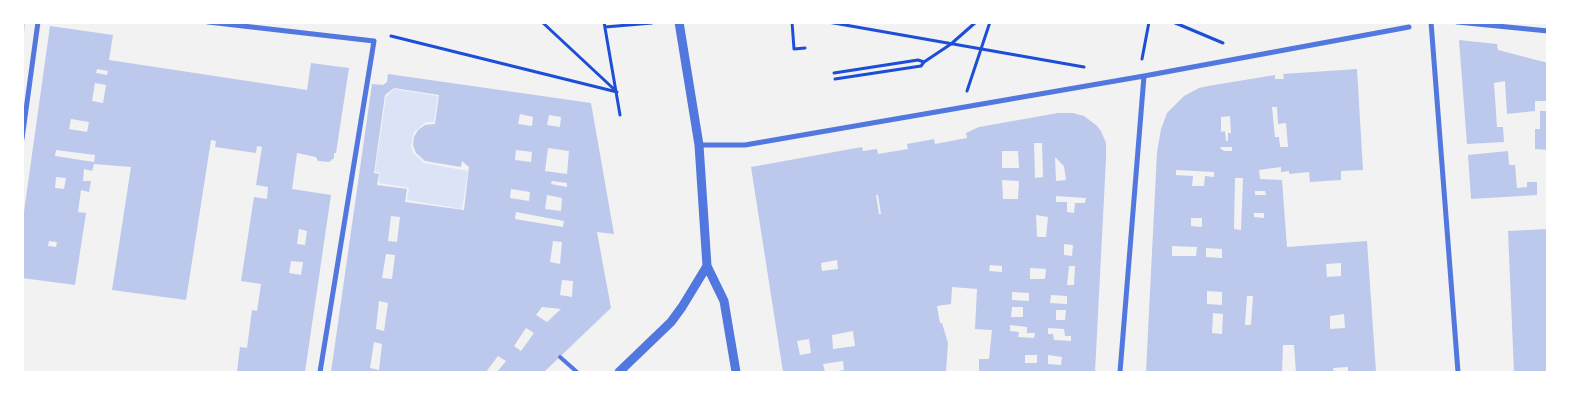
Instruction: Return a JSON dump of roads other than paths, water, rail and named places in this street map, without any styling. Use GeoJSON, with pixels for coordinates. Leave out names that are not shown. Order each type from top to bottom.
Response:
{"type":"FeatureCollection","features":[{"type":"Feature","properties":{"kind":"street"},"geometry":{"type":"LineString","coordinates":[[22,139],[38,22]]}},
{"type":"Feature","properties":{"kind":"street"},"geometry":{"type":"LineString","coordinates":[[208,22],[374,41],[320,372]]}},
{"type":"Feature","properties":{"kind":"street"},"geometry":{"type":"LineString","coordinates":[[679,22],[699,145],[707,266],[724,301],[736,372]]}},
{"type":"Feature","properties":{"kind":"street"},"geometry":{"type":"LineString","coordinates":[[1431,22],[1458,372]]}},
{"type":"Feature","properties":{"kind":"street"},"geometry":{"type":"LineString","coordinates":[[1457,22],[1548,31]]}},
{"type":"Feature","properties":{"kind":"street"},"geometry":{"type":"LineString","coordinates":[[699,145],[745,145],[1141,77],[1410,27]]}},
{"type":"Feature","properties":{"kind":"street"},"geometry":{"type":"LineString","coordinates":[[1120,372],[1141,77]]}},
{"type":"Feature","properties":{"kind":"street"},"geometry":{"type":"LineString","coordinates":[[620,372],[671,322],[707,266]]}},
{"type":"Feature","properties":{"kind":"lane"},"geometry":{"type":"LineString","coordinates":[[560,357],[577,372]]}}]}
